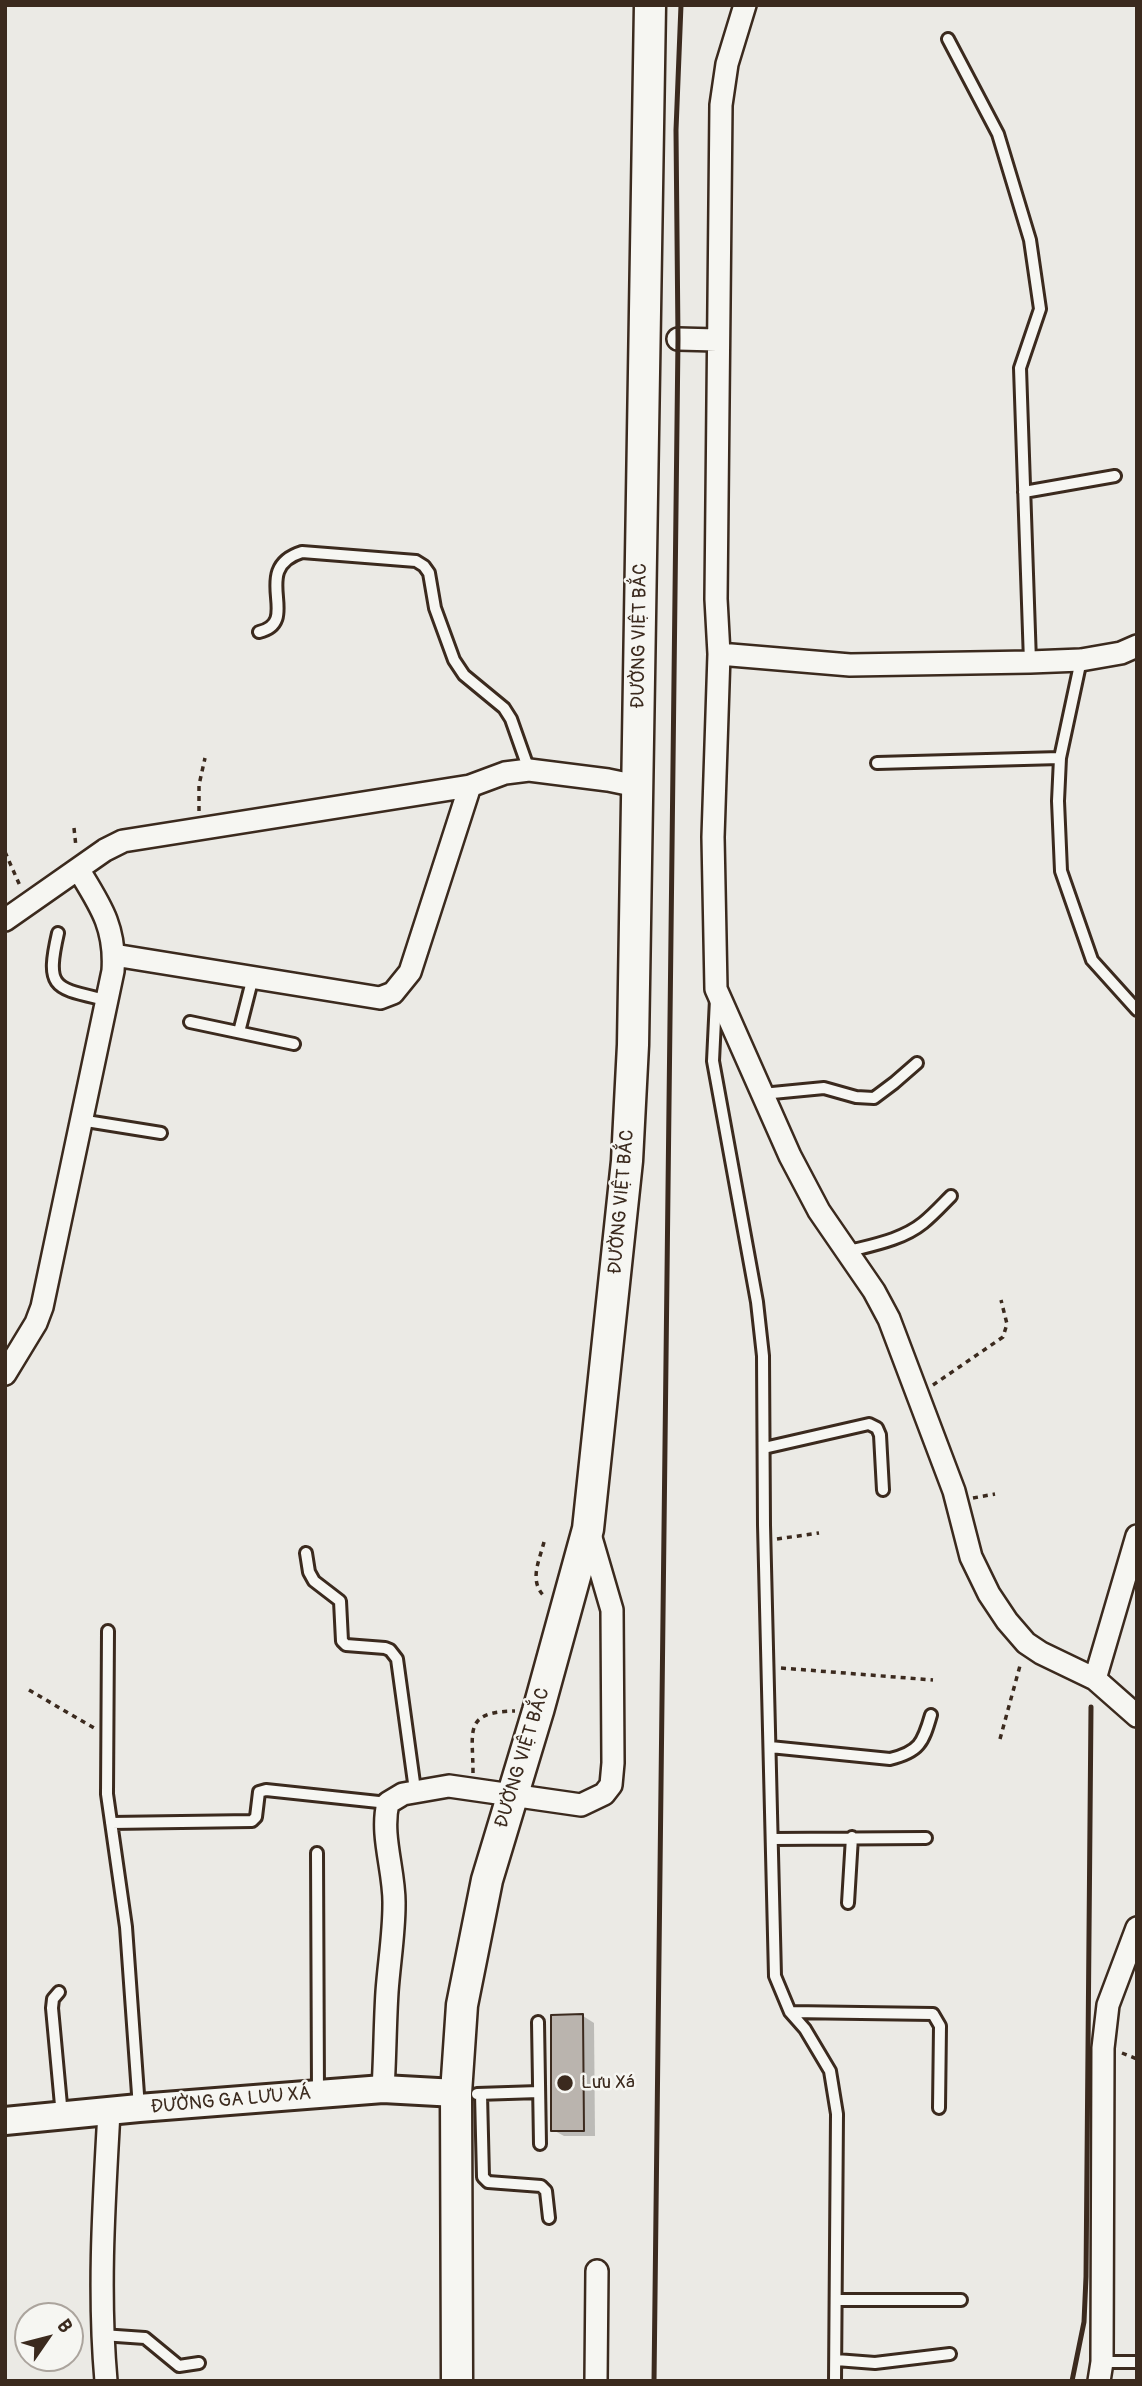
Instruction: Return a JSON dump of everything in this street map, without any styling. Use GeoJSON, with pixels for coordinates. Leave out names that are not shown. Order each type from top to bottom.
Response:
{"type":"FeatureCollection","features":[{"type":"Feature","properties":{"kind":"main road","name":"ĐƯỜNG VIỆT BẮC"},"geometry":{"type":"LineString","coordinates":[[457,2381],[469,2093],[462,2005],[487,1880],[538,1711],[588,1529],[627,1161],[633,1045],[650,5]]}},
{"type":"Feature","properties":{"kind":"street"},"geometry":{"type":"LineString","coordinates":[[745,5],[727,64],[721,105],[716,599],[719,654],[713,837],[716,989],[790,1156],[813,1200],[874,1291],[889,1319],[954,1491],[975,1565],[1007,1621],[1026,1643],[1095,1679],[1137,1716]]}},
{"type":"Feature","properties":{"kind":"street"},"geometry":{"type":"LineString","coordinates":[[678,338],[717,340]]}},
{"type":"Feature","properties":{"kind":"street"},"geometry":{"type":"LineString","coordinates":[[719,654],[850,665],[1030,662],[1081,660],[1121,653],[1137,646]]}},
{"type":"Feature","properties":{"kind":"street"},"geometry":{"type":"LineString","coordinates":[[5,920],[29,906],[105,850],[123,841],[470,786],[505,774],[529,770],[637,786]]}},
{"type":"Feature","properties":{"kind":"street"},"geometry":{"type":"LineString","coordinates":[[114,955],[380,998],[393,993],[410,972],[470,786]]}},
{"type":"Feature","properties":{"kind":"street"},"geometry":{"type":"LineString","coordinates":[[5,1374],[36,1323],[42,1307],[114,955],[111,932],[104,912],[78,869]]}},
{"type":"Feature","properties":{"kind":"street"},"geometry":{"type":"LineString","coordinates":[[383,2089],[394,1906],[392,1868],[386,1833],[388,1803],[415,1790],[449,1786],[581,1805],[604,1794],[611,1785],[614,1763],[612,1610],[588,1529]]}},
{"type":"Feature","properties":{"kind":"street"},"geometry":{"type":"LineString","coordinates":[[1095,1679],[1137,1535]]}},
{"type":"Feature","properties":{"kind":"street"},"geometry":{"type":"LineString","coordinates":[[1101,2372],[1103,2048],[1108,2006],[1137,1928]]}},
{"type":"Feature","properties":{"kind":"street","name":"ĐƯỜNG GA LƯU XÁ"},"geometry":{"type":"LineString","coordinates":[[5,2121],[383,2089],[469,2093]]}},
{"type":"Feature","properties":{"kind":"street"},"geometry":{"type":"LineString","coordinates":[[106,2381],[102,2335],[102,2239],[109,2112]]}},
{"type":"Feature","properties":{"kind":"street"},"geometry":{"type":"LineString","coordinates":[[596,2381],[597,2272]]}},
{"type":"Feature","properties":{"kind":"lane"},"geometry":{"type":"LineString","coordinates":[[948,39],[998,134],[1030,240],[1040,309],[1020,368],[1030,662]]}},
{"type":"Feature","properties":{"kind":"lane"},"geometry":{"type":"LineString","coordinates":[[1024,492],[1115,476]]}},
{"type":"Feature","properties":{"kind":"lane"},"geometry":{"type":"LineString","coordinates":[[258,632],[272,625],[277,617],[276,575],[281,564],[292,555],[302,552],[416,561],[429,573],[435,608],[454,660],[464,675],[504,708],[511,719],[529,770]]}},
{"type":"Feature","properties":{"kind":"lane"},"geometry":{"type":"LineString","coordinates":[[1081,660],[1060,758],[1058,801],[1061,871],[1092,960],[1137,1010]]}},
{"type":"Feature","properties":{"kind":"lane"},"geometry":{"type":"LineString","coordinates":[[877,764],[1060,758]]}},
{"type":"Feature","properties":{"kind":"lane"},"geometry":{"type":"LineString","coordinates":[[58,933],[52,961],[57,984],[65,991],[106,1000]]}},
{"type":"Feature","properties":{"kind":"lane"},"geometry":{"type":"LineString","coordinates":[[239,1032],[253,977]]}},
{"type":"Feature","properties":{"kind":"lane"},"geometry":{"type":"LineString","coordinates":[[716,989],[713,1061],[757,1302],[763,1356],[775,1976],[790,2012],[805,2029],[830,2071],[836,2114],[835,2381]]}},
{"type":"Feature","properties":{"kind":"lane"},"geometry":{"type":"LineString","coordinates":[[190,1022],[294,1044]]}},
{"type":"Feature","properties":{"kind":"lane"},"geometry":{"type":"LineString","coordinates":[[762,1094],[824,1088],[856,1097],[874,1098],[917,1063]]}},
{"type":"Feature","properties":{"kind":"lane"},"geometry":{"type":"LineString","coordinates":[[80,1121],[161,1133]]}},
{"type":"Feature","properties":{"kind":"lane"},"geometry":{"type":"LineString","coordinates":[[846,1252],[896,1238],[912,1230],[951,1196]]}},
{"type":"Feature","properties":{"kind":"lane"},"geometry":{"type":"LineString","coordinates":[[764,1448],[869,1424],[877,1428],[880,1435],[883,1490]]}},
{"type":"Feature","properties":{"kind":"lane"},"geometry":{"type":"LineString","coordinates":[[306,1553],[309,1572],[314,1581],[340,1601],[342,1641],[346,1645],[385,1648],[390,1650],[397,1660],[415,1790]]}},
{"type":"Feature","properties":{"kind":"lane"},"geometry":{"type":"LineString","coordinates":[[108,1631],[107,1794],[126,1927],[138,2108]]}},
{"type":"Feature","properties":{"kind":"lane"},"geometry":{"type":"LineString","coordinates":[[771,1746],[890,1759],[910,1754],[919,1746],[931,1715]]}},
{"type":"Feature","properties":{"kind":"lane"},"geometry":{"type":"LineString","coordinates":[[111,1823],[252,1821],[256,1817],[259,1792],[266,1790],[388,1803]]}},
{"type":"Feature","properties":{"kind":"lane"},"geometry":{"type":"LineString","coordinates":[[848,1903],[852,1837]]}},
{"type":"Feature","properties":{"kind":"lane"},"geometry":{"type":"LineString","coordinates":[[772,1839],[926,1838]]}},
{"type":"Feature","properties":{"kind":"lane"},"geometry":{"type":"LineString","coordinates":[[317,1853],[318,2094]]}},
{"type":"Feature","properties":{"kind":"lane"},"geometry":{"type":"LineString","coordinates":[[58,1992],[53,1999],[52,2008],[62,2117]]}},
{"type":"Feature","properties":{"kind":"lane"},"geometry":{"type":"LineString","coordinates":[[790,2012],[933,2014],[940,2026],[939,2108]]}},
{"type":"Feature","properties":{"kind":"lane"},"geometry":{"type":"LineString","coordinates":[[538,2022],[540,2144]]}},
{"type":"Feature","properties":{"kind":"lane"},"geometry":{"type":"LineString","coordinates":[[539,2092],[469,2093],[483,2177],[488,2182],[541,2186],[546,2191],[549,2218]]}},
{"type":"Feature","properties":{"kind":"lane"},"geometry":{"type":"LineString","coordinates":[[837,2300],[961,2300]]}},
{"type":"Feature","properties":{"kind":"lane"},"geometry":{"type":"LineString","coordinates":[[102,2335],[145,2338],[179,2366],[199,2363]]}},
{"type":"Feature","properties":{"kind":"lane"},"geometry":{"type":"LineString","coordinates":[[836,2360],[875,2363],[950,2354]]}},
{"type":"Feature","properties":{"kind":"lane"},"geometry":{"type":"LineString","coordinates":[[1101,2372],[1137,2361]]}},
{"type":"Feature","properties":{"kind":"path"},"geometry":{"type":"LineString","coordinates":[[202,828],[198,803],[205,758]]}},
{"type":"Feature","properties":{"kind":"path"},"geometry":{"type":"LineString","coordinates":[[5,852],[29,906]]}},
{"type":"Feature","properties":{"kind":"path"},"geometry":{"type":"LineString","coordinates":[[918,1395],[1003,1337],[1007,1324],[1001,1300]]}},
{"type":"Feature","properties":{"kind":"path"},"geometry":{"type":"LineString","coordinates":[[765,1540],[819,1533]]}},
{"type":"Feature","properties":{"kind":"path"},"geometry":{"type":"LineString","coordinates":[[1000,1739],[1026,1643]]}},
{"type":"Feature","properties":{"kind":"path"},"geometry":{"type":"LineString","coordinates":[[768,1667],[933,1680]]}},
{"type":"Feature","properties":{"kind":"path"},"geometry":{"type":"LineString","coordinates":[[29,1690],[88,1727],[108,1732]]}},
{"type":"Feature","properties":{"kind":"path"},"geometry":{"type":"LineString","coordinates":[[474,1789],[473,1727],[480,1716],[494,1711],[538,1711]]}},
{"type":"Feature","properties":{"kind":"building"},"geometry":{"type":"Polygon","coordinates":[[[583,2014],[584,2131],[551,2131],[551,2015],[583,2014]]]}},
{"type":"Feature","properties":{"kind":"railway"},"geometry":{"type":"LineString","coordinates":[[654,2381],[678,339],[676,130],[681,5]]}},
{"type":"Feature","properties":{"kind":"railway"},"geometry":{"type":"LineString","coordinates":[[1072,2381],[1084,2322],[1086,2277],[1091,1707]]}},
{"type":"Feature","properties":{"kind":"place","name":"Lưu Xá"},"geometry":{"type":"Point","coordinates":[565,2083]}}]}
